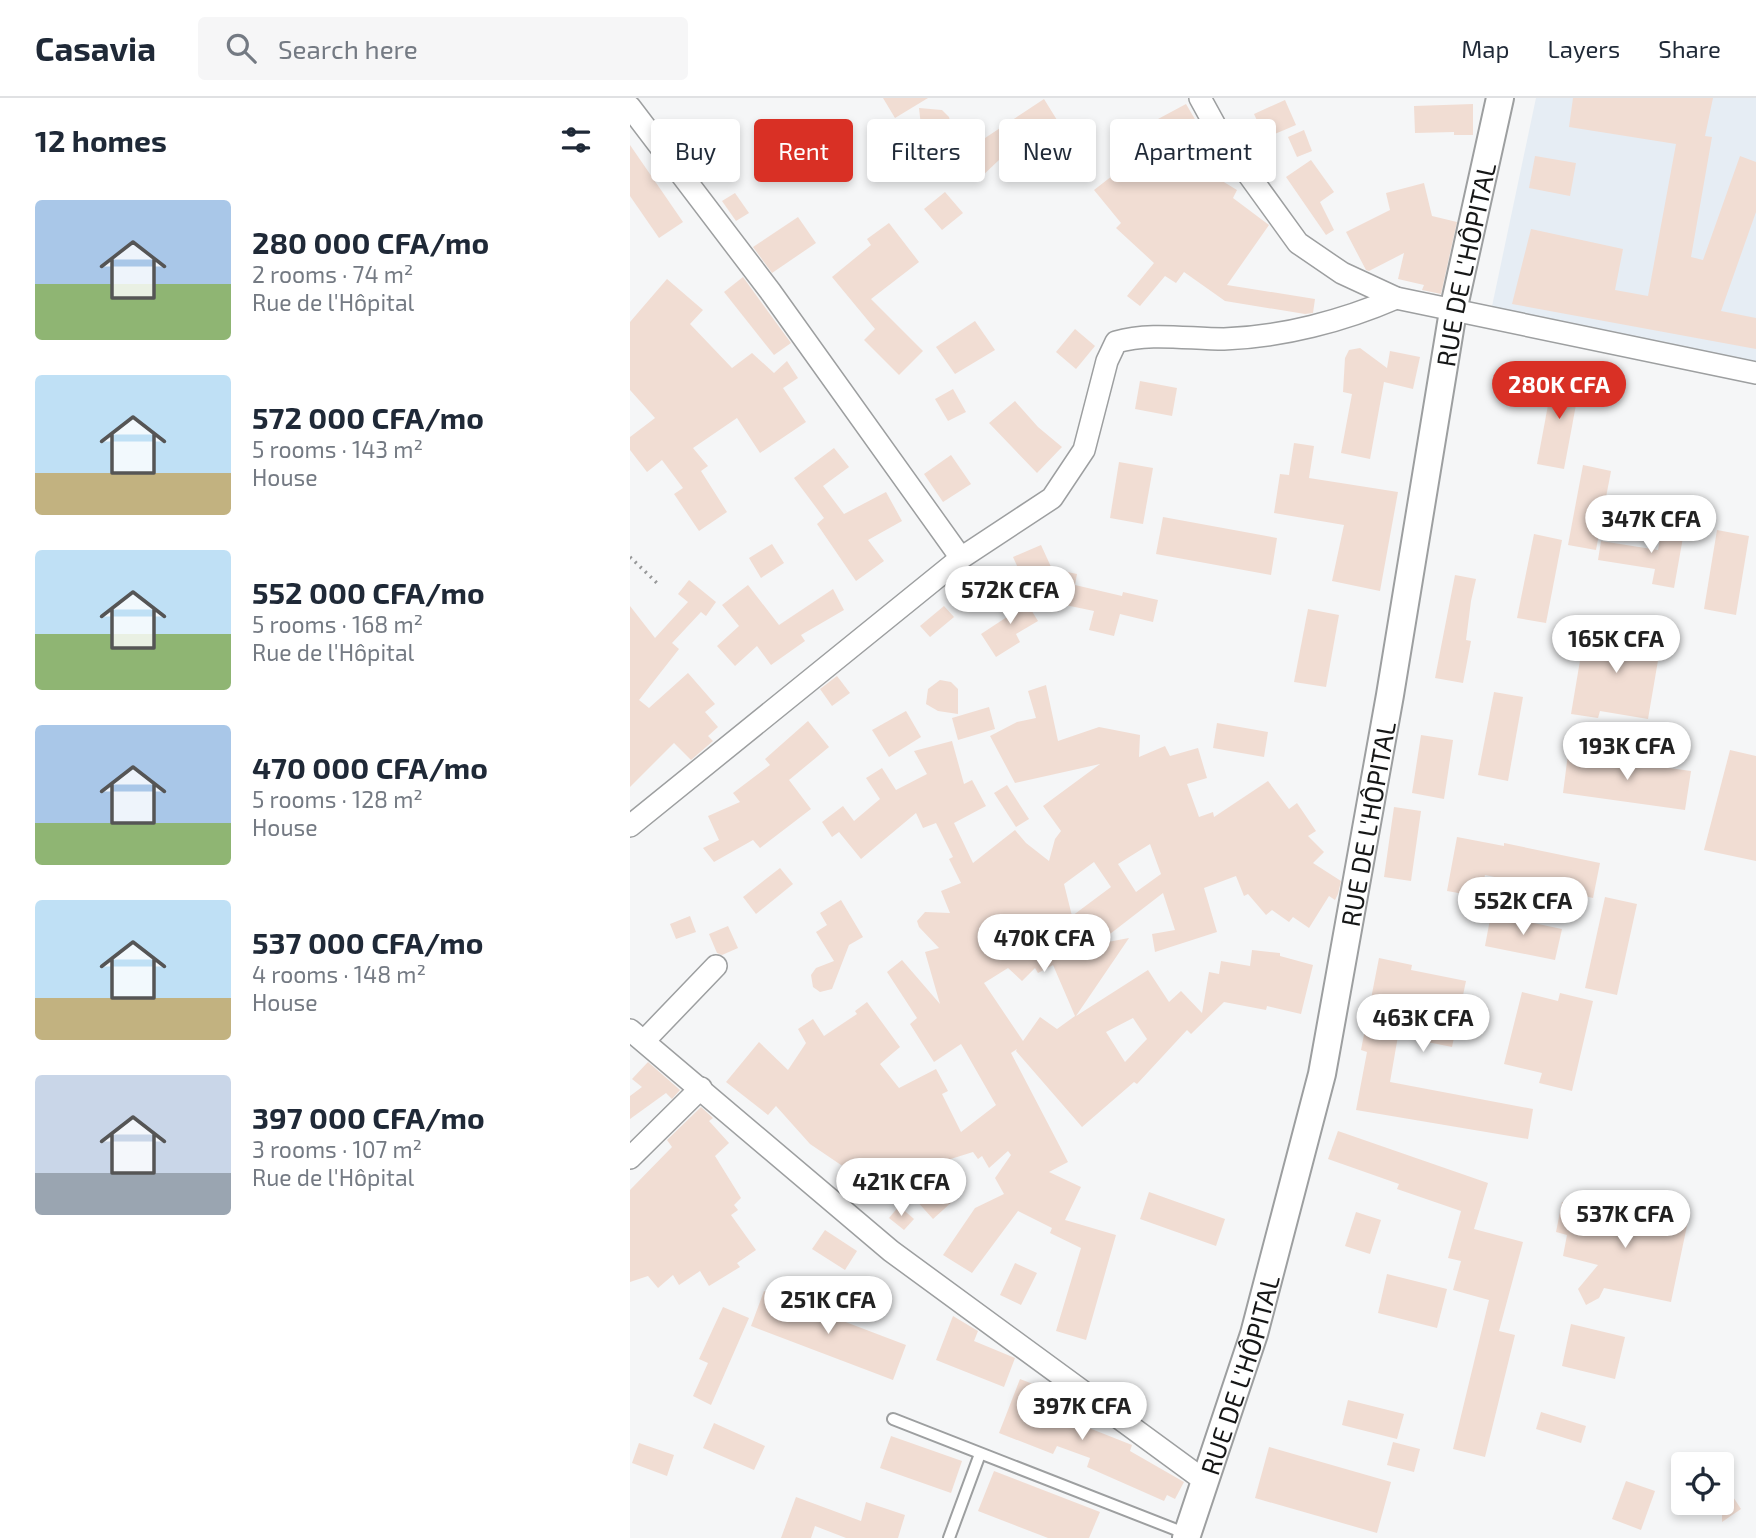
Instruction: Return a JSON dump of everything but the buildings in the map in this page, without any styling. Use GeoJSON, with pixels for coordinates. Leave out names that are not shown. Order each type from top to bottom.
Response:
{"type":"FeatureCollection","features":[{"type":"Feature","properties":{"kind":"street"},"geometry":{"type":"LineString","coordinates":[[1200,98],[1222,138],[1298,243],[1342,273],[1396,298],[1756,373]]}},
{"type":"Feature","properties":{"kind":"street","name":"RUE DE L'HÔPITAL"},"geometry":{"type":"LineString","coordinates":[[1187,1536],[1254,1334],[1322,1074],[1390,695],[1453,311],[1500,98]]}},
{"type":"Feature","properties":{"kind":"street"},"geometry":{"type":"LineString","coordinates":[[630,107],[770,291],[961,558]]}},
{"type":"Feature","properties":{"kind":"street"},"geometry":{"type":"LineString","coordinates":[[630,825],[961,558],[1052,498],[1084,450],[1107,361],[1116,342],[1134,337],[1227,339],[1323,324],[1396,298]]}},
{"type":"Feature","properties":{"kind":"street"},"geometry":{"type":"LineString","coordinates":[[716,966],[637,1035],[891,1251],[1205,1481]]}},
{"type":"Feature","properties":{"kind":"street"},"geometry":{"type":"LineString","coordinates":[[630,1158],[701,1087]]}},
{"type":"Feature","properties":{"kind":"lane"},"geometry":{"type":"LineString","coordinates":[[893,1419],[1187,1536]]}},
{"type":"Feature","properties":{"kind":"lane"},"geometry":{"type":"LineString","coordinates":[[949,1538],[980,1454]]}},
{"type":"Feature","properties":{"kind":"path"},"geometry":{"type":"LineString","coordinates":[[630,557],[660,586]]}},
{"type":"Feature","properties":{"kind":"shaded area"},"geometry":{"type":"Polygon","coordinates":[[[1536,98],[1756,98],[1756,364],[1491,311],[1536,98]]]}}]}
